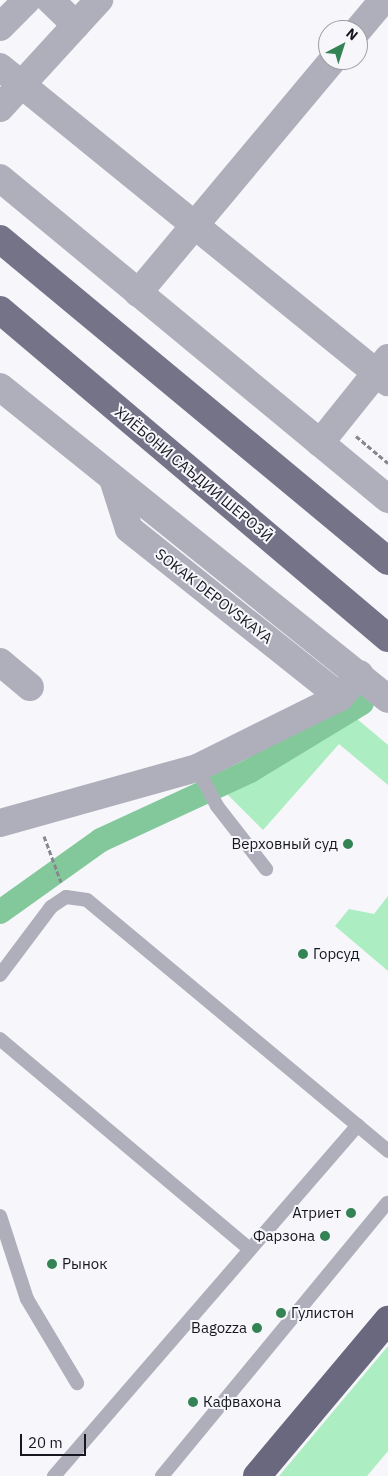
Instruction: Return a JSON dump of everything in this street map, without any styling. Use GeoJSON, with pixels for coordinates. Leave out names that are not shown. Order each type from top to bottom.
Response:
{"type":"FeatureCollection","features":[{"type":"Feature","properties":{"kind":"highway"},"geometry":{"type":"LineString","coordinates":[[257,1476],[388,1320]]}},
{"type":"Feature","properties":{"kind":"main road"},"geometry":{"type":"LineString","coordinates":[[0,239],[388,561]]}},
{"type":"Feature","properties":{"kind":"main road","name":"ХИЁБОНИ САЪДИИ ШЕРОЗӢ"},"geometry":{"type":"LineString","coordinates":[[0,310],[388,638]]}},
{"type":"Feature","properties":{"kind":"street"},"geometry":{"type":"LineString","coordinates":[[0,28],[27,0]]}},
{"type":"Feature","properties":{"kind":"street"},"geometry":{"type":"LineString","coordinates":[[50,0],[76,25]]}},
{"type":"Feature","properties":{"kind":"street"},"geometry":{"type":"LineString","coordinates":[[0,108],[98,0]]}},
{"type":"Feature","properties":{"kind":"street"},"geometry":{"type":"LineString","coordinates":[[366,20],[383,0]]}},
{"type":"Feature","properties":{"kind":"street"},"geometry":{"type":"LineString","coordinates":[[0,67],[23,83],[194,226],[384,371],[338,420],[320,443]]}},
{"type":"Feature","properties":{"kind":"street"},"geometry":{"type":"LineString","coordinates":[[138,292],[325,70]]}},
{"type":"Feature","properties":{"kind":"street"},"geometry":{"type":"LineString","coordinates":[[0,178],[388,498]]}},
{"type":"Feature","properties":{"kind":"street"},"geometry":{"type":"LineString","coordinates":[[0,387],[113,480],[360,674],[388,699]]}},
{"type":"Feature","properties":{"kind":"street","name":"SOKAK DEPOVSKAYA"},"geometry":{"type":"LineString","coordinates":[[113,480],[130,529],[340,697]]}},
{"type":"Feature","properties":{"kind":"street"},"geometry":{"type":"LineString","coordinates":[[0,662],[30,687]]}},
{"type":"Feature","properties":{"kind":"street"},"geometry":{"type":"LineString","coordinates":[[0,823],[201,776],[340,697],[360,674]]}},
{"type":"Feature","properties":{"kind":"lane"},"geometry":{"type":"LineString","coordinates":[[201,776],[217,806],[266,870]]}},
{"type":"Feature","properties":{"kind":"lane"},"geometry":{"type":"LineString","coordinates":[[0,975],[51,907],[66,897],[88,900],[388,1151]]}},
{"type":"Feature","properties":{"kind":"lane"},"geometry":{"type":"LineString","coordinates":[[0,1039],[248,1248]]}},
{"type":"Feature","properties":{"kind":"lane"},"geometry":{"type":"LineString","coordinates":[[54,1476],[248,1248],[358,1125]]}},
{"type":"Feature","properties":{"kind":"lane"},"geometry":{"type":"LineString","coordinates":[[162,1476],[387,1203]]}},
{"type":"Feature","properties":{"kind":"lane"},"geometry":{"type":"LineString","coordinates":[[0,1216],[27,1299],[77,1383]]}},
{"type":"Feature","properties":{"kind":"path"},"geometry":{"type":"LineString","coordinates":[[338,420],[388,463]]}},
{"type":"Feature","properties":{"kind":"path"},"geometry":{"type":"LineString","coordinates":[[43,832],[57,872]]}},
{"type":"Feature","properties":{"kind":"green space"},"geometry":{"type":"Polygon","coordinates":[[[350,713],[388,745],[388,785],[339,744],[263,830],[226,793],[211,767],[350,713]]]}},
{"type":"Feature","properties":{"kind":"green space"},"geometry":{"type":"Polygon","coordinates":[[[388,896],[388,971],[335,926],[349,909],[374,914],[388,896]]]}},
{"type":"Feature","properties":{"kind":"green space"},"geometry":{"type":"Polygon","coordinates":[[[388,1346],[388,1451],[367,1476],[279,1476],[388,1346]]]}},
{"type":"Feature","properties":{"kind":"waterway"},"geometry":{"type":"LineString","coordinates":[[0,912],[101,840],[250,771],[362,703]]}},
{"type":"Feature","properties":{"kind":"place","name":"Верховный суд"},"geometry":{"type":"Point","coordinates":[348,844]}},
{"type":"Feature","properties":{"kind":"place","name":"Горсуд"},"geometry":{"type":"Point","coordinates":[303,954]}},
{"type":"Feature","properties":{"kind":"place","name":"Атриет"},"geometry":{"type":"Point","coordinates":[351,1213]}},
{"type":"Feature","properties":{"kind":"place","name":"Фарзона"},"geometry":{"type":"Point","coordinates":[325,1236]}},
{"type":"Feature","properties":{"kind":"place","name":"Рынок"},"geometry":{"type":"Point","coordinates":[52,1264]}},
{"type":"Feature","properties":{"kind":"place","name":"Гулистон"},"geometry":{"type":"Point","coordinates":[281,1313]}},
{"type":"Feature","properties":{"kind":"place","name":"Bagozza"},"geometry":{"type":"Point","coordinates":[257,1328]}},
{"type":"Feature","properties":{"kind":"place","name":"Кафвахона"},"geometry":{"type":"Point","coordinates":[193,1402]}}]}
